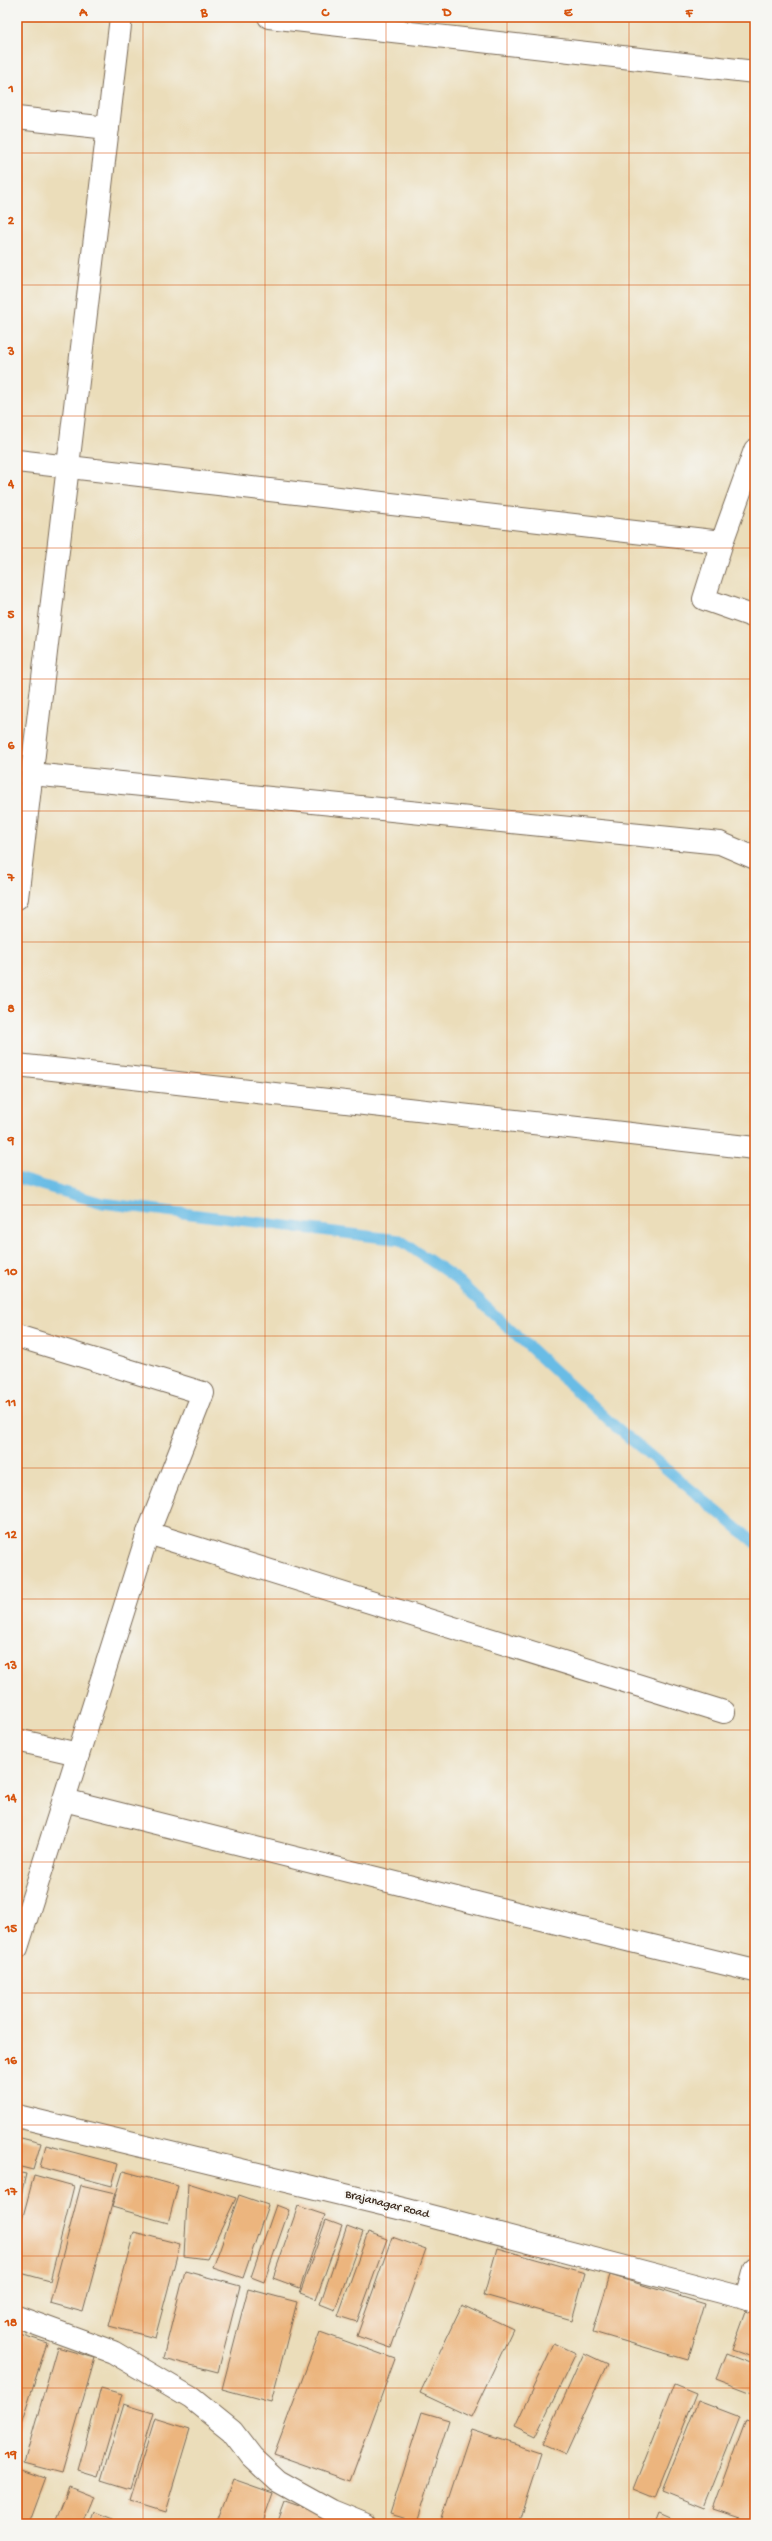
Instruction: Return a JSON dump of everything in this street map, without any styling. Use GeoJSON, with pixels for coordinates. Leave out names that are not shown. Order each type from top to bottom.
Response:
{"type":"FeatureCollection","features":[{"type":"Feature","properties":{"kind":"street"},"geometry":{"type":"LineString","coordinates":[[17,898],[121,17]]}},
{"type":"Feature","properties":{"kind":"street"},"geometry":{"type":"LineString","coordinates":[[270,17],[755,72]]}},
{"type":"Feature","properties":{"kind":"street"},"geometry":{"type":"LineString","coordinates":[[17,118],[108,128]]}},
{"type":"Feature","properties":{"kind":"street"},"geometry":{"type":"LineString","coordinates":[[755,450],[722,542],[704,599],[755,617]]}},
{"type":"Feature","properties":{"kind":"street"},"geometry":{"type":"LineString","coordinates":[[17,461],[722,542]]}},
{"type":"Feature","properties":{"kind":"street"},"geometry":{"type":"LineString","coordinates":[[32,774],[720,843],[755,858]]}},
{"type":"Feature","properties":{"kind":"street"},"geometry":{"type":"LineString","coordinates":[[17,1065],[755,1148]]}},
{"type":"Feature","properties":{"kind":"street"},"geometry":{"type":"LineString","coordinates":[[17,1336],[203,1393],[148,1534],[17,1948]]}},
{"type":"Feature","properties":{"kind":"street"},"geometry":{"type":"LineString","coordinates":[[148,1534],[724,1712]]}},
{"type":"Feature","properties":{"kind":"street"},"geometry":{"type":"LineString","coordinates":[[17,1740],[78,1754]]}},
{"type":"Feature","properties":{"kind":"street"},"geometry":{"type":"LineString","coordinates":[[64,1800],[508,1911],[755,1970]]}},
{"type":"Feature","properties":{"kind":"street","name":"Brajanagar Road"},"geometry":{"type":"LineString","coordinates":[[17,2116],[407,2210],[751,2300]]}},
{"type":"Feature","properties":{"kind":"street"},"geometry":{"type":"LineString","coordinates":[[751,2300],[755,2269]]}},
{"type":"Feature","properties":{"kind":"street"},"geometry":{"type":"LineString","coordinates":[[17,2317],[113,2352],[191,2398],[232,2431],[252,2457],[278,2481],[332,2512],[364,2524]]}},
{"type":"Feature","properties":{"kind":"building"},"geometry":{"type":"Polygon","coordinates":[[[17,2137],[41,2143],[33,2170],[17,2166],[17,2137]]]}},
{"type":"Feature","properties":{"kind":"building"},"geometry":{"type":"Polygon","coordinates":[[[46,2145],[118,2164],[112,2186],[40,2167],[46,2145]]]}},
{"type":"Feature","properties":{"kind":"building"},"geometry":{"type":"Polygon","coordinates":[[[123,2171],[178,2186],[168,2223],[112,2207],[123,2171]]]}},
{"type":"Feature","properties":{"kind":"building"},"geometry":{"type":"Polygon","coordinates":[[[17,2172],[26,2174],[18,2208],[17,2208],[17,2172]]]}},
{"type":"Feature","properties":{"kind":"building"},"geometry":{"type":"Polygon","coordinates":[[[34,2175],[74,2186],[50,2281],[17,2272],[17,2239],[34,2175]]]}},
{"type":"Feature","properties":{"kind":"building"},"geometry":{"type":"Polygon","coordinates":[[[188,2183],[236,2198],[207,2259],[184,2256],[188,2183]]]}},
{"type":"Feature","properties":{"kind":"building"},"geometry":{"type":"Polygon","coordinates":[[[81,2185],[115,2193],[83,2312],[50,2303],[81,2185]]]}},
{"type":"Feature","properties":{"kind":"building"},"geometry":{"type":"Polygon","coordinates":[[[239,2195],[268,2205],[243,2278],[213,2268],[239,2195]]]}},
{"type":"Feature","properties":{"kind":"building"},"geometry":{"type":"Polygon","coordinates":[[[276,2205],[289,2210],[264,2282],[251,2277],[276,2205]]]}},
{"type":"Feature","properties":{"kind":"building"},"geometry":{"type":"Polygon","coordinates":[[[298,2206],[325,2215],[300,2288],[273,2278],[298,2206]]]}},
{"type":"Feature","properties":{"kind":"building"},"geometry":{"type":"Polygon","coordinates":[[[326,2220],[342,2226],[316,2299],[300,2293],[326,2220]]]}},
{"type":"Feature","properties":{"kind":"building"},"geometry":{"type":"Polygon","coordinates":[[[347,2226],[363,2232],[335,2310],[320,2304],[347,2226]]]}},
{"type":"Feature","properties":{"kind":"building"},"geometry":{"type":"Polygon","coordinates":[[[134,2232],[180,2244],[155,2338],[109,2326],[134,2232]]]}},
{"type":"Feature","properties":{"kind":"building"},"geometry":{"type":"Polygon","coordinates":[[[368,2232],[387,2239],[357,2322],[338,2316],[368,2232]]]}},
{"type":"Feature","properties":{"kind":"building"},"geometry":{"type":"Polygon","coordinates":[[[392,2237],[426,2249],[391,2348],[357,2336],[392,2237]]]}},
{"type":"Feature","properties":{"kind":"building"},"geometry":{"type":"Polygon","coordinates":[[[497,2248],[585,2273],[572,2320],[484,2295],[497,2248]]]}},
{"type":"Feature","properties":{"kind":"building"},"geometry":{"type":"Polygon","coordinates":[[[185,2271],[240,2286],[218,2372],[163,2358],[185,2271]]]}},
{"type":"Feature","properties":{"kind":"building"},"geometry":{"type":"Polygon","coordinates":[[[610,2275],[705,2304],[688,2360],[593,2332],[610,2275]]]}},
{"type":"Feature","properties":{"kind":"building"},"geometry":{"type":"Polygon","coordinates":[[[248,2289],[297,2302],[271,2402],[222,2389],[248,2289]]]}},
{"type":"Feature","properties":{"kind":"building"},"geometry":{"type":"Polygon","coordinates":[[[462,2305],[513,2329],[471,2417],[420,2393],[462,2305]]]}},
{"type":"Feature","properties":{"kind":"building"},"geometry":{"type":"Polygon","coordinates":[[[746,2311],[755,2314],[755,2358],[732,2350],[746,2311]]]}},
{"type":"Feature","properties":{"kind":"building"},"geometry":{"type":"Polygon","coordinates":[[[320,2332],[395,2359],[350,2481],[274,2454],[320,2332]]]}},
{"type":"Feature","properties":{"kind":"building"},"geometry":{"type":"Polygon","coordinates":[[[17,2333],[47,2343],[17,2436],[17,2333]]]}},
{"type":"Feature","properties":{"kind":"building"},"geometry":{"type":"Polygon","coordinates":[[[554,2343],[576,2353],[536,2436],[515,2426],[554,2343]]]}},
{"type":"Feature","properties":{"kind":"building"},"geometry":{"type":"Polygon","coordinates":[[[57,2347],[95,2358],[62,2473],[24,2463],[57,2347]]]}},
{"type":"Feature","properties":{"kind":"building"},"geometry":{"type":"Polygon","coordinates":[[[584,2353],[607,2364],[566,2454],[543,2444],[584,2353]]]}},
{"type":"Feature","properties":{"kind":"building"},"geometry":{"type":"Polygon","coordinates":[[[726,2354],[755,2365],[755,2394],[716,2379],[726,2354]]]}},
{"type":"Feature","properties":{"kind":"building"},"geometry":{"type":"Polygon","coordinates":[[[674,2385],[696,2394],[655,2498],[633,2489],[674,2385]]]}},
{"type":"Feature","properties":{"kind":"building"},"geometry":{"type":"Polygon","coordinates":[[[101,2388],[122,2394],[98,2476],[78,2470],[101,2388]]]}},
{"type":"Feature","properties":{"kind":"building"},"geometry":{"type":"Polygon","coordinates":[[[698,2401],[740,2417],[704,2508],[662,2491],[698,2401]]]}},
{"type":"Feature","properties":{"kind":"building"},"geometry":{"type":"Polygon","coordinates":[[[124,2404],[153,2413],[130,2489],[101,2480],[124,2404]]]}},
{"type":"Feature","properties":{"kind":"building"},"geometry":{"type":"Polygon","coordinates":[[[422,2412],[449,2420],[417,2522],[390,2514],[422,2412]]]}},
{"type":"Feature","properties":{"kind":"building"},"geometry":{"type":"Polygon","coordinates":[[[155,2418],[190,2429],[165,2512],[129,2501],[155,2418]]]}},
{"type":"Feature","properties":{"kind":"building"},"geometry":{"type":"Polygon","coordinates":[[[746,2420],[755,2423],[755,2524],[713,2510],[746,2420]]]}},
{"type":"Feature","properties":{"kind":"building"},"geometry":{"type":"Polygon","coordinates":[[[471,2430],[541,2453],[518,2524],[440,2524],[471,2430]]]}},
{"type":"Feature","properties":{"kind":"building"},"geometry":{"type":"Polygon","coordinates":[[[17,2468],[45,2478],[28,2524],[17,2524],[17,2468]]]}},
{"type":"Feature","properties":{"kind":"building"},"geometry":{"type":"Polygon","coordinates":[[[233,2479],[273,2493],[262,2524],[216,2524],[233,2479]]]}},
{"type":"Feature","properties":{"kind":"building"},"geometry":{"type":"Polygon","coordinates":[[[69,2487],[94,2497],[83,2524],[54,2524],[69,2487]]]}},
{"type":"Feature","properties":{"kind":"building"},"geometry":{"type":"Polygon","coordinates":[[[285,2502],[325,2516],[322,2524],[277,2524],[285,2502]]]}},
{"type":"Feature","properties":{"kind":"building"},"geometry":{"type":"Polygon","coordinates":[[[94,2513],[122,2524],[90,2524],[94,2513]]]}},
{"type":"Feature","properties":{"kind":"building"},"geometry":{"type":"Polygon","coordinates":[[[658,2514],[681,2524],[654,2524],[658,2514]]]}},
{"type":"Feature","properties":{"kind":"waterway"},"geometry":{"type":"LineString","coordinates":[[17,1178],[102,1203],[400,1240],[454,1277],[610,1422],[755,1543]]}}]}
